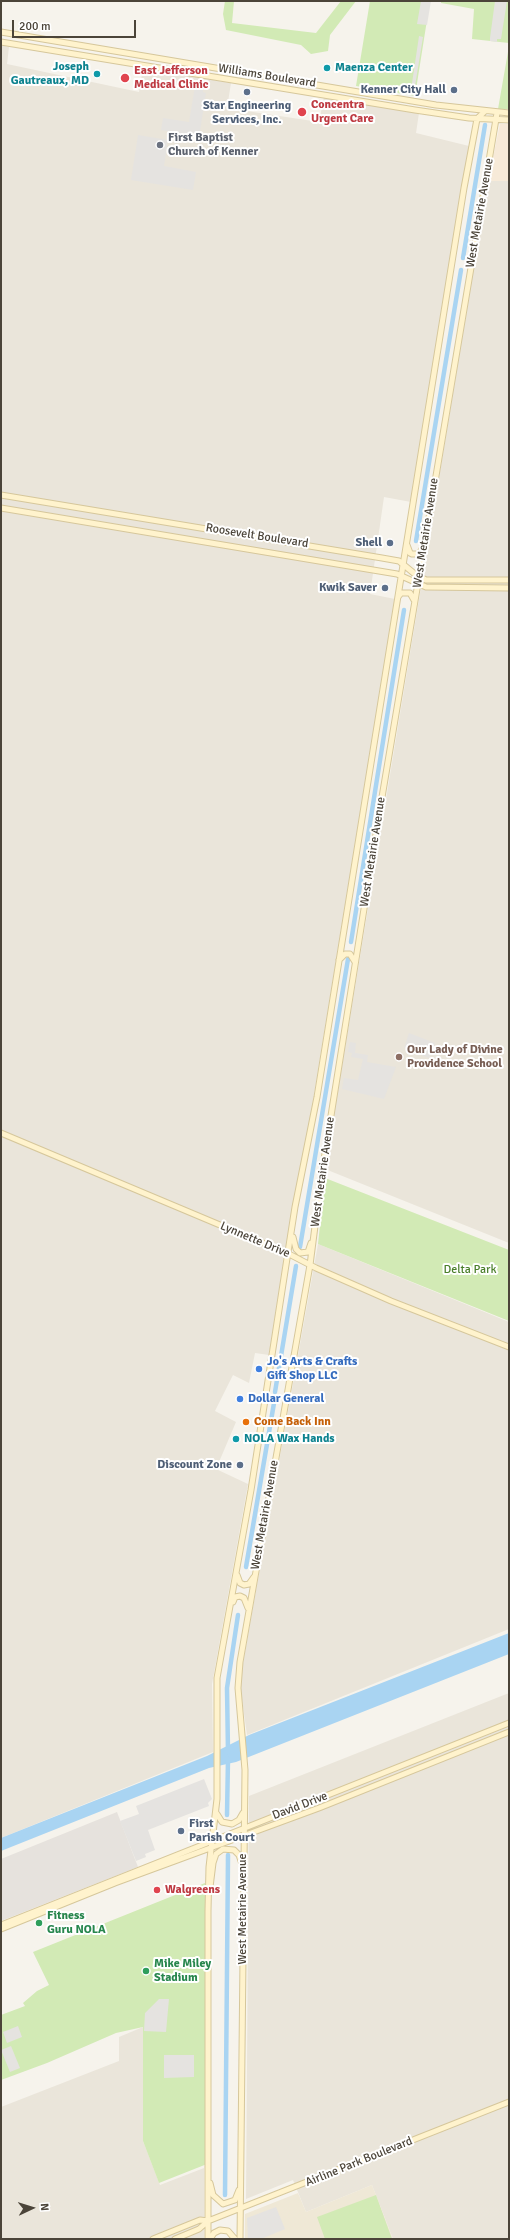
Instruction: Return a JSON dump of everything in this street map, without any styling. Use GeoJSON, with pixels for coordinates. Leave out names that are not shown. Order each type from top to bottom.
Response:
{"type":"FeatureCollection","features":[{"type":"Feature","properties":{"kind":"main road","name":"Williams Boulevard"},"geometry":{"type":"LineString","coordinates":[[1,32],[438,105],[485,112],[509,113]]}},
{"type":"Feature","properties":{"kind":"main road","name":"Williams Boulevard"},"geometry":{"type":"LineString","coordinates":[[1,42],[477,119],[509,120]]}},
{"type":"Feature","properties":{"kind":"main road"},"geometry":{"type":"LineString","coordinates":[[438,105],[438,113]]}},
{"type":"Feature","properties":{"kind":"main road"},"geometry":{"type":"LineString","coordinates":[[477,119],[485,112]]}},
{"type":"Feature","properties":{"kind":"main road","name":"West Metairie Avenue"},"geometry":{"type":"LineString","coordinates":[[240,2239],[245,1770],[238,1688],[240,1662],[310,1265],[322,1172],[379,815],[497,113]]}},
{"type":"Feature","properties":{"kind":"main road","name":"West Metairie Avenue"},"geometry":{"type":"LineString","coordinates":[[209,2239],[207,2169],[208,1891],[216,1810],[218,1771],[217,1678],[232,1603],[289,1254],[292,1226],[316,1101],[401,574],[477,119]]}},
{"type":"Feature","properties":{"kind":"main road","name":"Roosevelt Boulevard"},"geometry":{"type":"LineString","coordinates":[[1,495],[346,550],[392,560],[403,564],[419,577]]}},
{"type":"Feature","properties":{"kind":"main road","name":"Roosevelt Boulevard"},"geometry":{"type":"LineString","coordinates":[[1,508],[401,574],[418,585],[430,588],[509,588]]}},
{"type":"Feature","properties":{"kind":"main road"},"geometry":{"type":"LineString","coordinates":[[407,540],[408,549],[412,554],[419,554],[424,546]]}},
{"type":"Feature","properties":{"kind":"main road"},"geometry":{"type":"LineString","coordinates":[[419,577],[429,580],[509,580]]}},
{"type":"Feature","properties":{"kind":"main road"},"geometry":{"type":"LineString","coordinates":[[398,598],[402,593],[410,593],[415,603]]}},
{"type":"Feature","properties":{"kind":"main road"},"geometry":{"type":"LineString","coordinates":[[338,961],[345,954],[350,954],[353,956],[355,967]]}},
{"type":"Feature","properties":{"kind":"main road","name":"Lynnette Drive"},"geometry":{"type":"LineString","coordinates":[[1,1133],[289,1254],[310,1265],[391,1301],[509,1347]]}},
{"type":"Feature","properties":{"kind":"main road"},"geometry":{"type":"LineString","coordinates":[[292,1226],[293,1242],[300,1253],[308,1252],[314,1237]]}},
{"type":"Feature","properties":{"kind":"main road"},"geometry":{"type":"LineString","coordinates":[[237,1570],[238,1578],[244,1585],[249,1584],[254,1576]]}},
{"type":"Feature","properties":{"kind":"main road"},"geometry":{"type":"LineString","coordinates":[[232,1603],[235,1597],[240,1596],[244,1598],[248,1604],[248,1613]]}},
{"type":"Feature","properties":{"kind":"main road","name":"David Drive"},"geometry":{"type":"LineString","coordinates":[[1,1929],[149,1869],[213,1840],[405,1766],[509,1723]]}},
{"type":"Feature","properties":{"kind":"main road","name":"David Drive"},"geometry":{"type":"LineString","coordinates":[[1,1924],[149,1869],[244,1836],[509,1732]]}},
{"type":"Feature","properties":{"kind":"main road"},"geometry":{"type":"LineString","coordinates":[[216,1810],[222,1822],[228,1824],[239,1820],[244,1810]]}},
{"type":"Feature","properties":{"kind":"main road"},"geometry":{"type":"LineString","coordinates":[[208,1891],[212,1880],[213,1863],[216,1854],[223,1849],[229,1848],[239,1855],[244,1877]]}},
{"type":"Feature","properties":{"kind":"main road","name":"Airline Park Boulevard"},"geometry":{"type":"LineString","coordinates":[[175,2239],[199,2229],[208,2221],[241,2210],[509,2102]]}},
{"type":"Feature","properties":{"kind":"main road"},"geometry":{"type":"LineString","coordinates":[[207,2169],[213,2194],[223,2204],[235,2200],[241,2185]]}},
{"type":"Feature","properties":{"kind":"main road","name":"Airline Park Boulevard"},"geometry":{"type":"LineString","coordinates":[[153,2239],[200,2220],[208,2221]]}},
{"type":"Feature","properties":{"kind":"main road"},"geometry":{"type":"LineString","coordinates":[[209,2239],[214,2233],[220,2230],[228,2231],[235,2239]]}},
{"type":"Feature","properties":{"kind":"shaded area"},"geometry":{"type":"Polygon","coordinates":[[[421,1],[431,1],[427,25],[417,24],[421,1]]]}},
{"type":"Feature","properties":{"kind":"shaded area"},"geometry":{"type":"Polygon","coordinates":[[[495,1],[507,1],[501,39],[497,39],[497,42],[490,41],[495,1]]]}},
{"type":"Feature","properties":{"kind":"shaded area"},"geometry":{"type":"Polygon","coordinates":[[[419,36],[423,37],[414,92],[411,90],[419,36]]]}},
{"type":"Feature","properties":{"kind":"shaded area"},"geometry":{"type":"Polygon","coordinates":[[[1,45],[9,47],[7,64],[139,92],[143,68],[231,83],[227,108],[319,122],[324,97],[419,113],[416,133],[469,146],[411,502],[384,497],[370,594],[395,599],[312,1107],[288,1233],[269,1355],[255,1353],[249,1383],[233,1375],[215,1411],[236,1422],[216,1469],[248,1484],[212,1684],[213,1752],[1,1838],[1,45]]]}},
{"type":"Feature","properties":{"kind":"shaded area"},"geometry":{"type":"Polygon","coordinates":[[[195,86],[203,88],[203,92],[206,93],[199,137],[161,130],[163,118],[189,122],[195,86]]]}},
{"type":"Feature","properties":{"kind":"shaded area"},"geometry":{"type":"Polygon","coordinates":[[[500,124],[509,124],[509,181],[488,181],[500,124]]]}},
{"type":"Feature","properties":{"kind":"shaded area"},"geometry":{"type":"Polygon","coordinates":[[[138,135],[168,140],[164,166],[196,172],[193,190],[131,180],[138,135]]]}},
{"type":"Feature","properties":{"kind":"shaded area"},"geometry":{"type":"Polygon","coordinates":[[[488,181],[509,181],[509,1243],[325,1169],[488,181]]]}},
{"type":"Feature","properties":{"kind":"shaded area"},"geometry":{"type":"Polygon","coordinates":[[[409,1033],[435,1043],[429,1058],[404,1048],[409,1033]]]}},
{"type":"Feature","properties":{"kind":"shaded area"},"geometry":{"type":"Polygon","coordinates":[[[350,1042],[356,1043],[355,1053],[368,1055],[367,1062],[396,1067],[384,1099],[342,1089],[344,1078],[358,1080],[363,1059],[351,1057],[352,1053],[348,1052],[350,1042]]]}},
{"type":"Feature","properties":{"kind":"shaded area"},"geometry":{"type":"Polygon","coordinates":[[[318,1244],[509,1322],[509,1629],[247,1735],[240,1685],[241,1674],[318,1244]]]}},
{"type":"Feature","properties":{"kind":"shaded area"},"geometry":{"type":"Polygon","coordinates":[[[509,1693],[509,2239],[393,2239],[372,2185],[306,2212],[293,2180],[246,2199],[249,1796],[509,1693]]]}},
{"type":"Feature","properties":{"kind":"shaded area"},"geometry":{"type":"Polygon","coordinates":[[[204,1779],[212,1799],[208,1803],[209,1806],[148,1830],[155,1850],[145,1854],[146,1857],[136,1861],[120,1821],[139,1814],[136,1806],[204,1779]]]}},
{"type":"Feature","properties":{"kind":"shaded area"},"geometry":{"type":"Polygon","coordinates":[[[117,1812],[138,1867],[1,1921],[1,1859],[117,1812]]]}},
{"type":"Feature","properties":{"kind":"shaded area"},"geometry":{"type":"Polygon","coordinates":[[[159,1999],[169,1999],[166,2032],[144,2031],[145,2013],[159,1999]]]}},
{"type":"Feature","properties":{"kind":"shaded area"},"geometry":{"type":"Polygon","coordinates":[[[18,2026],[22,2037],[7,2043],[3,2032],[18,2026]]]}},
{"type":"Feature","properties":{"kind":"shaded area"},"geometry":{"type":"Polygon","coordinates":[[[143,2027],[143,2141],[160,2185],[204,2168],[204,2239],[1,2239],[1,2107],[119,2061],[119,2037],[143,2027]]]}},
{"type":"Feature","properties":{"kind":"shaded area"},"geometry":{"type":"Polygon","coordinates":[[[11,2046],[20,2068],[10,2072],[1,2050],[11,2046]]]}},
{"type":"Feature","properties":{"kind":"shaded area"},"geometry":{"type":"Polygon","coordinates":[[[164,2055],[194,2055],[194,2077],[164,2078],[164,2055]]]}},
{"type":"Feature","properties":{"kind":"shaded area"},"geometry":{"type":"Polygon","coordinates":[[[372,2185],[393,2239],[245,2239],[245,2214],[298,2193],[306,2212],[372,2185]]]}},
{"type":"Feature","properties":{"kind":"shaded area"},"geometry":{"type":"Polygon","coordinates":[[[276,2207],[285,2229],[261,2239],[248,2239],[247,2218],[276,2207]]]}},
{"type":"Feature","properties":{"kind":"green space"},"geometry":{"type":"Polygon","coordinates":[[[225,1],[234,1],[232,23],[316,33],[341,1],[356,1],[330,35],[328,51],[311,54],[301,45],[226,30],[223,14],[225,1]]]}},
{"type":"Feature","properties":{"kind":"green space"},"geometry":{"type":"Polygon","coordinates":[[[370,1],[430,1],[415,96],[356,86],[370,1]]]}},
{"type":"Feature","properties":{"kind":"green space"},"geometry":{"type":"Polygon","coordinates":[[[441,1],[509,1],[509,43],[472,39],[474,9],[441,3],[441,1]]]}},
{"type":"Feature","properties":{"kind":"green space"},"geometry":{"type":"Polygon","coordinates":[[[509,46],[509,109],[498,109],[509,46]]]}},
{"type":"Feature","properties":{"kind":"green space","name":"Delta Park"},"geometry":{"type":"Polygon","coordinates":[[[325,1178],[509,1250],[509,1321],[318,1244],[325,1178]]]}},
{"type":"Feature","properties":{"kind":"green space"},"geometry":{"type":"Polygon","coordinates":[[[205,1883],[207,2164],[159,2183],[143,2141],[143,2027],[116,2033],[47,2063],[1,2080],[1,2015],[25,2006],[23,2003],[37,1991],[49,1985],[33,1952],[205,1883]]]}},
{"type":"Feature","properties":{"kind":"green space"},"geometry":{"type":"Polygon","coordinates":[[[376,2195],[392,2239],[325,2239],[317,2217],[376,2195]]]}},
{"type":"Feature","properties":{"kind":"water"},"geometry":{"type":"Polygon","coordinates":[[[509,1633],[509,1654],[236,1762],[209,1768],[1,1851],[1,1838],[207,1756],[249,1735],[509,1633]]]}},
{"type":"Feature","properties":{"kind":"waterway"},"geometry":{"type":"LineString","coordinates":[[463,258],[485,125]]}},
{"type":"Feature","properties":{"kind":"waterway"},"geometry":{"type":"LineString","coordinates":[[416,541],[461,270]]}},
{"type":"Feature","properties":{"kind":"waterway"},"geometry":{"type":"LineString","coordinates":[[351,942],[404,610]]}},
{"type":"Feature","properties":{"kind":"waterway"},"geometry":{"type":"LineString","coordinates":[[300,1247],[348,959]]}},
{"type":"Feature","properties":{"kind":"waterway"},"geometry":{"type":"LineString","coordinates":[[275,1392],[296,1266]]}},
{"type":"Feature","properties":{"kind":"waterway"},"geometry":{"type":"LineString","coordinates":[[246,1567],[274,1403]]}},
{"type":"Feature","properties":{"kind":"waterway"},"geometry":{"type":"LineString","coordinates":[[228,1752],[227,1688],[238,1615]]}},
{"type":"Feature","properties":{"kind":"waterway"},"geometry":{"type":"LineString","coordinates":[[227,1815],[228,1759]]}},
{"type":"Feature","properties":{"kind":"waterway"},"geometry":{"type":"LineString","coordinates":[[225,2195],[228,1855]]}},
{"type":"Feature","properties":{"kind":"place","name":"Maenza Center"},"geometry":{"type":"Point","coordinates":[327,68]}},
{"type":"Feature","properties":{"kind":"place","name":"Joseph Gautreaux, MD"},"geometry":{"type":"Point","coordinates":[97,74]}},
{"type":"Feature","properties":{"kind":"place","name":"East Jefferson Medical Clinic"},"geometry":{"type":"Point","coordinates":[125,78]}},
{"type":"Feature","properties":{"kind":"place","name":"Kenner City Hall"},"geometry":{"type":"Point","coordinates":[454,90]}},
{"type":"Feature","properties":{"kind":"place","name":"Star Engineering Services, Inc."},"geometry":{"type":"Point","coordinates":[247,92]}},
{"type":"Feature","properties":{"kind":"place","name":"Concentra Urgent Care"},"geometry":{"type":"Point","coordinates":[302,112]}},
{"type":"Feature","properties":{"kind":"place","name":"First Baptist Church of Kenner"},"geometry":{"type":"Point","coordinates":[160,145]}},
{"type":"Feature","properties":{"kind":"place","name":"Shell"},"geometry":{"type":"Point","coordinates":[390,543]}},
{"type":"Feature","properties":{"kind":"place","name":"Kwik Saver"},"geometry":{"type":"Point","coordinates":[385,588]}},
{"type":"Feature","properties":{"kind":"place","name":"Our Lady of Divine Providence School"},"geometry":{"type":"Point","coordinates":[399,1057]}},
{"type":"Feature","properties":{"kind":"place","name":"Jo's Arts & Crafts Gift Shop LLC"},"geometry":{"type":"Point","coordinates":[259,1369]}},
{"type":"Feature","properties":{"kind":"place","name":"Dollar General"},"geometry":{"type":"Point","coordinates":[240,1399]}},
{"type":"Feature","properties":{"kind":"place","name":"Come Back Inn"},"geometry":{"type":"Point","coordinates":[246,1422]}},
{"type":"Feature","properties":{"kind":"place","name":"NOLA Wax Hands"},"geometry":{"type":"Point","coordinates":[236,1439]}},
{"type":"Feature","properties":{"kind":"place","name":"Discount Zone"},"geometry":{"type":"Point","coordinates":[240,1465]}},
{"type":"Feature","properties":{"kind":"place","name":"First Parish Court"},"geometry":{"type":"Point","coordinates":[181,1831]}},
{"type":"Feature","properties":{"kind":"place","name":"Walgreens"},"geometry":{"type":"Point","coordinates":[157,1890]}},
{"type":"Feature","properties":{"kind":"place","name":"Fitness Guru NOLA"},"geometry":{"type":"Point","coordinates":[39,1923]}},
{"type":"Feature","properties":{"kind":"place","name":"Mike Miley Stadium"},"geometry":{"type":"Point","coordinates":[146,1971]}}]}
